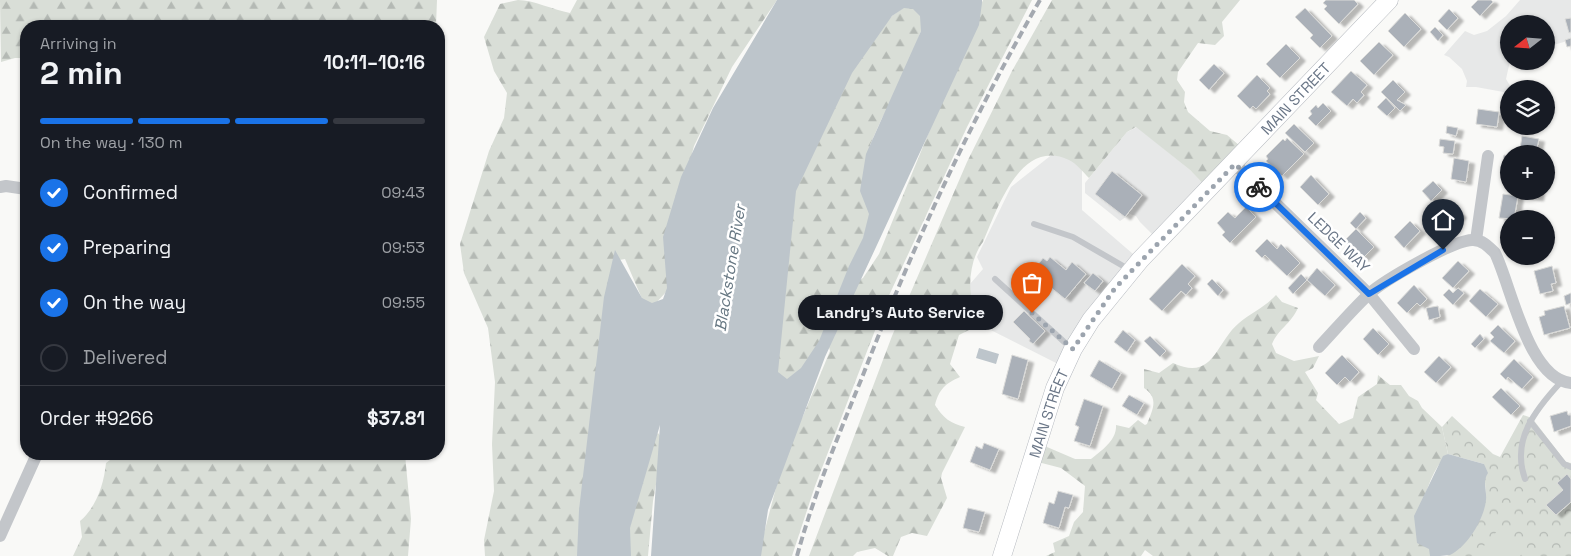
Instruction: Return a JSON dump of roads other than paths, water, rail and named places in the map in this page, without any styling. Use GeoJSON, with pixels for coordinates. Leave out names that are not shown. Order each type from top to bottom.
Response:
{"type":"FeatureCollection","features":[{"type":"Feature","properties":{"kind":"street","name":"MAIN STREET"},"geometry":{"type":"LineString","coordinates":[[1002,556],[1045,417],[1073,349],[1091,320],[1131,270],[1235,164],[1389,0]]}},
{"type":"Feature","properties":{"kind":"street"},"geometry":{"type":"LineString","coordinates":[[1476,240],[1488,156]]}},
{"type":"Feature","properties":{"kind":"street","name":"LEDGE WAY"},"geometry":{"type":"LineString","coordinates":[[1235,164],[1369,294],[1414,349]]}},
{"type":"Feature","properties":{"kind":"street"},"geometry":{"type":"LineString","coordinates":[[0,188],[6,186],[20,188]]}},
{"type":"Feature","properties":{"kind":"street"},"geometry":{"type":"LineString","coordinates":[[1319,347],[1369,294],[1426,259],[1460,242],[1476,240],[1488,246],[1495,254],[1534,352],[1549,374],[1566,383]]}},
{"type":"Feature","properties":{"kind":"street"},"geometry":{"type":"LineString","coordinates":[[0,536],[35,460]]}},
{"type":"Feature","properties":{"kind":"lane"},"geometry":{"type":"LineString","coordinates":[[1034,224],[1073,237],[1131,270]]}},
{"type":"Feature","properties":{"kind":"lane"},"geometry":{"type":"LineString","coordinates":[[995,279],[1073,349]]}},
{"type":"Feature","properties":{"kind":"lane"},"geometry":{"type":"LineString","coordinates":[[1524,479],[1519,458],[1521,444],[1530,421],[1545,399],[1566,383]]}},
{"type":"Feature","properties":{"kind":"lane"},"geometry":{"type":"LineString","coordinates":[[1530,421],[1564,464],[1571,467]]}},
{"type":"Feature","properties":{"kind":"water","name":"Blackstone River"},"geometry":{"type":"Polygon","coordinates":[[[777,0],[982,0],[979,25],[825,357],[768,510],[761,556],[651,556],[660,425],[630,528],[631,556],[577,556],[579,510],[604,297],[615,250],[642,298],[652,303],[663,299],[667,288],[663,237],[681,177],[713,108],[777,0]],[[904,8],[892,16],[852,73],[796,191],[778,372],[787,379],[801,368],[819,341],[849,266],[863,238],[869,214],[860,191],[866,154],[921,31],[920,16],[913,9],[904,8]]]}},
{"type":"Feature","properties":{"kind":"water"},"geometry":{"type":"Polygon","coordinates":[[[979,348],[999,354],[996,364],[976,358],[979,348]]]}},
{"type":"Feature","properties":{"kind":"water"},"geometry":{"type":"Polygon","coordinates":[[[1448,454],[1484,464],[1488,473],[1485,483],[1485,507],[1469,539],[1457,551],[1450,555],[1430,556],[1429,549],[1417,543],[1414,516],[1443,456],[1448,454]]]}},
{"type":"Feature","properties":{"kind":"railway"},"geometry":{"type":"LineString","coordinates":[[797,556],[811,510],[836,442],[902,279],[967,137],[1040,0]]}},
{"type":"Feature","properties":{"kind":"place","name":"Landry's Auto Service"},"geometry":{"type":"Point","coordinates":[1032,313]}}]}
